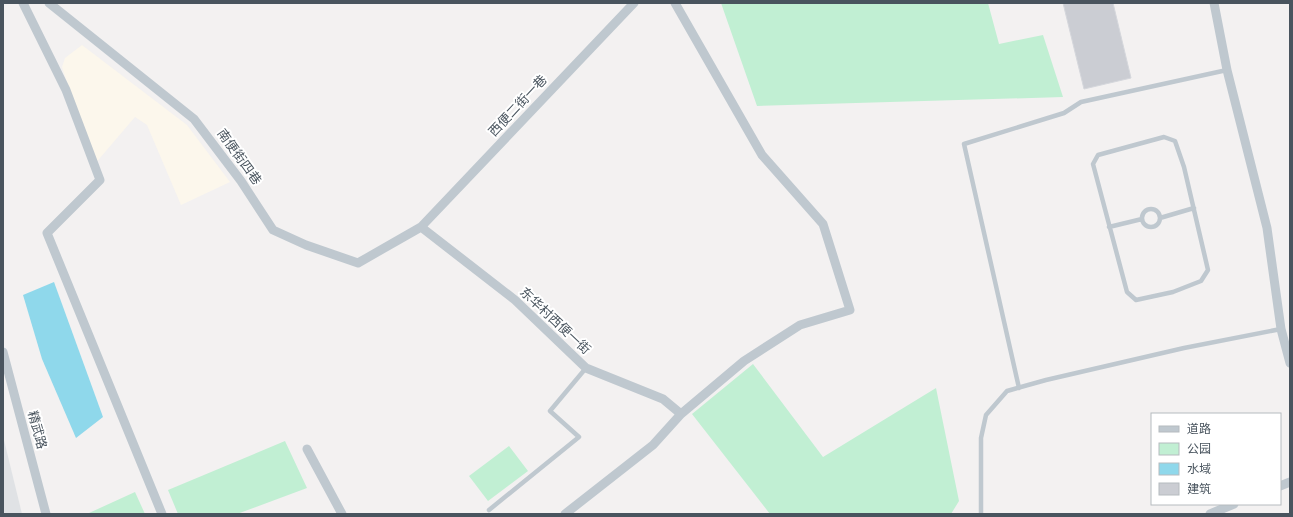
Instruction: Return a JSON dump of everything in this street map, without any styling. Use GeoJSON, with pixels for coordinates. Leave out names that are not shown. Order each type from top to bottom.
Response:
{"type":"FeatureCollection","features":[{"type":"Feature","properties":{"kind":"street"},"geometry":{"type":"LineString","coordinates":[[23,3],[66,90],[100,180],[47,233],[162,514]]}},
{"type":"Feature","properties":{"kind":"street","name":"南便街四巷"},"geometry":{"type":"LineString","coordinates":[[49,3],[194,119],[241,181],[273,230],[306,245],[358,263],[421,227]]}},
{"type":"Feature","properties":{"kind":"street","name":"西便二街一巷"},"geometry":{"type":"LineString","coordinates":[[421,227],[634,3]]}},
{"type":"Feature","properties":{"kind":"street"},"geometry":{"type":"LineString","coordinates":[[565,514],[653,445],[681,414],[744,361],[800,325],[850,310],[823,224],[762,155],[675,3]]}},
{"type":"Feature","properties":{"kind":"street"},"geometry":{"type":"LineString","coordinates":[[1214,3],[1227,70],[1267,228],[1281,329],[1290,363]]}},
{"type":"Feature","properties":{"kind":"street","name":"东华村西便一街"},"geometry":{"type":"LineString","coordinates":[[421,227],[515,300],[586,368],[663,399],[681,414]]}},
{"type":"Feature","properties":{"kind":"street","name":"精武路"},"geometry":{"type":"LineString","coordinates":[[3,352],[46,514]]}},
{"type":"Feature","properties":{"kind":"street"},"geometry":{"type":"LineString","coordinates":[[307,449],[342,514]]}},
{"type":"Feature","properties":{"kind":"street"},"geometry":{"type":"LineString","coordinates":[[1210,514],[1219,512],[1232,505]]}},
{"type":"Feature","properties":{"kind":"lane"},"geometry":{"type":"LineString","coordinates":[[1020,388],[964,144],[1064,113],[1081,102],[1227,70]]}},
{"type":"Feature","properties":{"kind":"lane"},"geometry":{"type":"LineString","coordinates":[[1164,137],[1175,141],[1184,167],[1194,208],[1208,270],[1200,281],[1173,292],[1136,300],[1127,292],[1092,164],[1098,155],[1164,137]]}},
{"type":"Feature","properties":{"kind":"lane"},"geometry":{"type":"LineString","coordinates":[[1142,219],[1145,224],[1150,226],[1156,225],[1160,218],[1194,208]]}},
{"type":"Feature","properties":{"kind":"lane"},"geometry":{"type":"LineString","coordinates":[[1142,219],[1145,211],[1151,209],[1156,211],[1160,218]]}},
{"type":"Feature","properties":{"kind":"lane"},"geometry":{"type":"LineString","coordinates":[[1109,227],[1142,219]]}},
{"type":"Feature","properties":{"kind":"lane"},"geometry":{"type":"LineString","coordinates":[[981,514],[981,438],[986,415],[1007,391],[1046,380],[1184,348],[1281,329]]}},
{"type":"Feature","properties":{"kind":"lane"},"geometry":{"type":"LineString","coordinates":[[489,510],[579,437],[550,412],[586,368]]}},
{"type":"Feature","properties":{"kind":"shaded area"},"geometry":{"type":"Polygon","coordinates":[[[82,45],[187,125],[230,182],[181,205],[147,125],[135,117],[94,165],[62,67],[65,58],[82,45]]]}},
{"type":"Feature","properties":{"kind":"shaded area"},"geometry":{"type":"Polygon","coordinates":[[[3,436],[22,514],[3,514],[3,436]]]}},
{"type":"Feature","properties":{"kind":"green space"},"geometry":{"type":"Polygon","coordinates":[[[721,3],[988,3],[999,44],[1043,35],[1063,97],[757,106],[721,3]]]}},
{"type":"Feature","properties":{"kind":"green space"},"geometry":{"type":"Polygon","coordinates":[[[753,364],[823,457],[936,388],[959,501],[951,514],[770,514],[692,414],[753,364]]]}},
{"type":"Feature","properties":{"kind":"green space"},"geometry":{"type":"Polygon","coordinates":[[[285,441],[307,488],[237,514],[178,514],[168,490],[285,441]]]}},
{"type":"Feature","properties":{"kind":"green space"},"geometry":{"type":"Polygon","coordinates":[[[509,446],[528,471],[488,501],[469,476],[509,446]]]}},
{"type":"Feature","properties":{"kind":"green space"},"geometry":{"type":"Polygon","coordinates":[[[135,492],[145,514],[89,513],[135,492]]]}},
{"type":"Feature","properties":{"kind":"water"},"geometry":{"type":"Polygon","coordinates":[[[54,282],[103,417],[76,438],[42,359],[23,295],[54,282]]]}},
{"type":"Feature","properties":{"kind":"building"},"geometry":{"type":"Polygon","coordinates":[[[1063,3],[1113,3],[1131,78],[1084,89],[1063,3]]]}}]}
